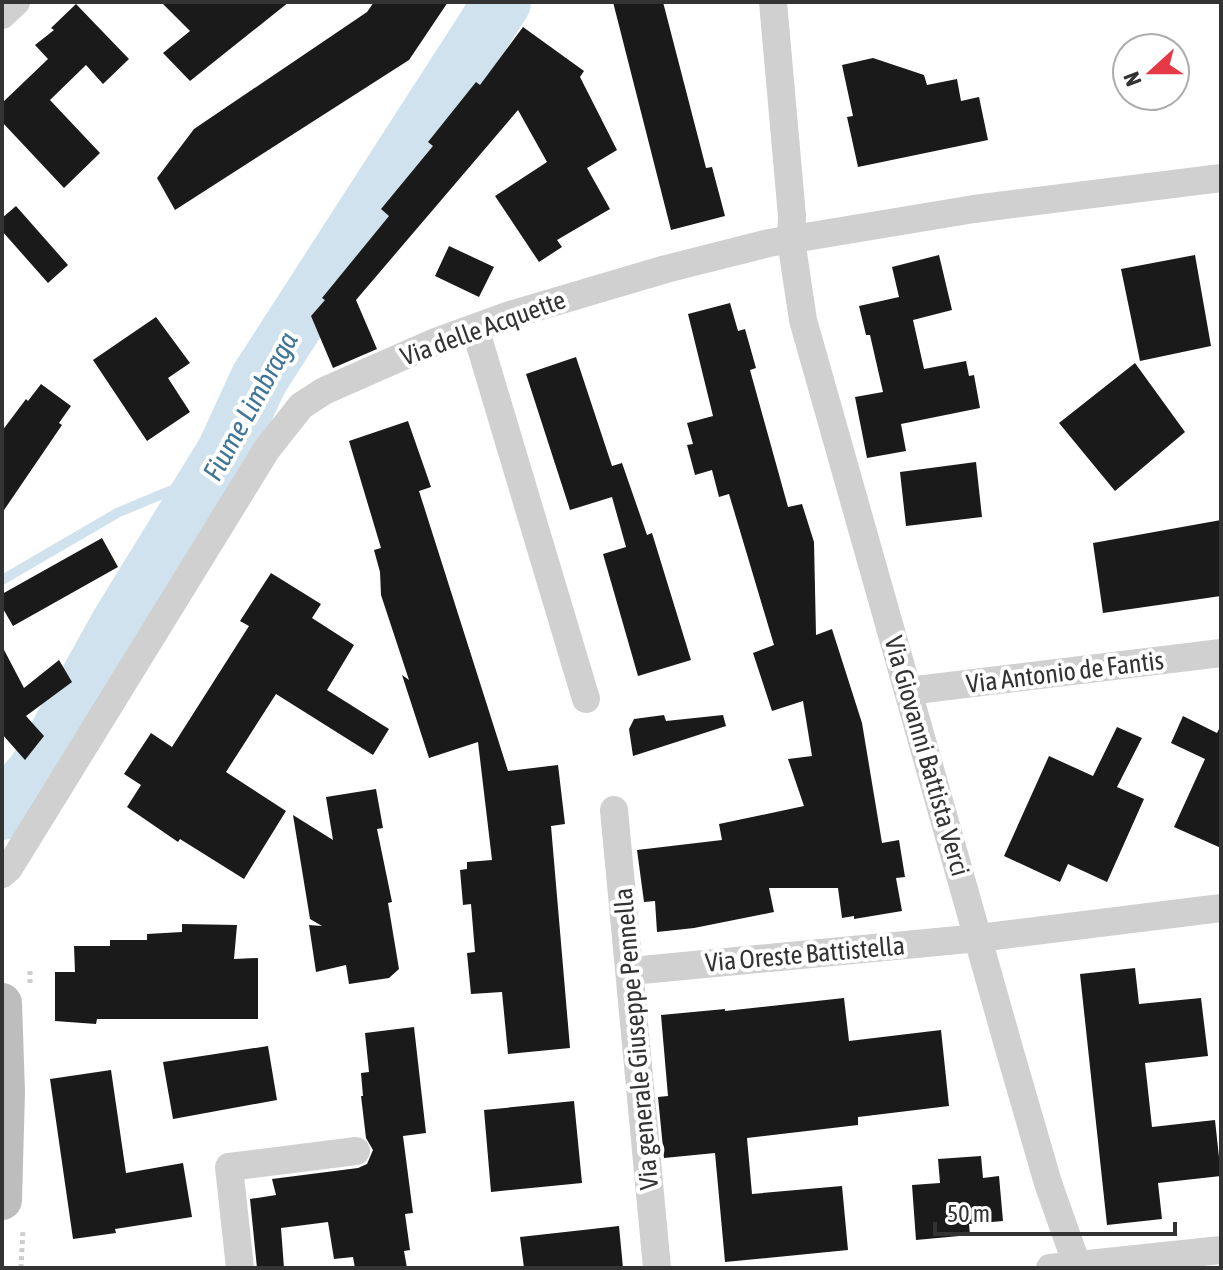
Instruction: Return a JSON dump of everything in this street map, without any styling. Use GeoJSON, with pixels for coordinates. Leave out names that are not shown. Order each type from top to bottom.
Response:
{"type":"FeatureCollection","features":[{"type":"Feature","properties":{"kind":"street"},"geometry":{"type":"LineString","coordinates":[[2,15],[16,2]]}},
{"type":"Feature","properties":{"kind":"street","name":"Via Giovanni Battista Verci"},"geometry":{"type":"LineString","coordinates":[[773,2],[792,216],[791,240],[803,320],[1048,1183],[1069,1267]]}},
{"type":"Feature","properties":{"kind":"street","name":"Via delle Acquette"},"geometry":{"type":"LineString","coordinates":[[2,874],[9,868],[59,790],[247,480],[286,423],[301,406],[324,391],[475,328],[666,269],[791,240],[1041,199],[1221,178]]}},
{"type":"Feature","properties":{"kind":"street"},"geometry":{"type":"LineString","coordinates":[[475,328],[586,699]]}},
{"type":"Feature","properties":{"kind":"street","name":"Via Antonio de Fantis"},"geometry":{"type":"LineString","coordinates":[[908,691],[1221,653]]}},
{"type":"Feature","properties":{"kind":"street","name":"Via generale Giuseppe Pennella"},"geometry":{"type":"LineString","coordinates":[[614,810],[657,1268]]}},
{"type":"Feature","properties":{"kind":"street","name":"Via Oreste Battistella"},"geometry":{"type":"LineString","coordinates":[[631,971],[979,938],[1221,908]]}},
{"type":"Feature","properties":{"kind":"street"},"geometry":{"type":"LineString","coordinates":[[2,1003],[5,1092],[2,1200]]}},
{"type":"Feature","properties":{"kind":"street"},"geometry":{"type":"LineString","coordinates":[[240,1268],[229,1167],[356,1151]]}},
{"type":"Feature","properties":{"kind":"street"},"geometry":{"type":"LineString","coordinates":[[1069,1267],[1221,1250]]}},
{"type":"Feature","properties":{"kind":"building"},"geometry":{"type":"Polygon","coordinates":[[[161,2],[289,2],[190,81],[163,53],[190,31],[161,2]]]}},
{"type":"Feature","properties":{"kind":"building"},"geometry":{"type":"Polygon","coordinates":[[[374,2],[448,2],[409,60],[175,210],[157,178],[194,129],[367,12],[374,2]]]}},
{"type":"Feature","properties":{"kind":"building"},"geometry":{"type":"Polygon","coordinates":[[[613,2],[663,2],[706,168],[712,167],[725,216],[671,230],[613,2]]]}},
{"type":"Feature","properties":{"kind":"building"},"geometry":{"type":"Polygon","coordinates":[[[76,4],[129,59],[103,84],[86,65],[50,100],[100,153],[64,188],[2,122],[2,103],[48,59],[35,45],[54,30],[51,28],[76,4]]]}},
{"type":"Feature","properties":{"kind":"building"},"geometry":{"type":"Polygon","coordinates":[[[523,27],[584,71],[580,77],[617,150],[587,168],[610,209],[557,240],[562,247],[539,262],[495,196],[547,162],[518,110],[356,300],[377,349],[333,368],[311,316],[389,216],[381,209],[433,146],[428,142],[476,82],[480,85],[523,27]]]}},
{"type":"Feature","properties":{"kind":"building"},"geometry":{"type":"Polygon","coordinates":[[[873,58],[924,75],[927,85],[957,79],[961,101],[979,97],[988,140],[858,167],[847,117],[853,116],[842,65],[873,58]]]}},
{"type":"Feature","properties":{"kind":"building"},"geometry":{"type":"Polygon","coordinates":[[[16,206],[68,265],[48,283],[2,231],[2,218],[16,206]]]}},
{"type":"Feature","properties":{"kind":"building"},"geometry":{"type":"Polygon","coordinates":[[[449,246],[494,267],[479,297],[435,276],[449,246]]]}},
{"type":"Feature","properties":{"kind":"building"},"geometry":{"type":"Polygon","coordinates":[[[939,255],[952,310],[913,320],[924,369],[966,361],[969,376],[974,375],[980,408],[901,424],[906,451],[867,458],[855,397],[883,392],[870,335],[866,335],[859,306],[899,297],[892,267],[939,255]]]}},
{"type":"Feature","properties":{"kind":"building"},"geometry":{"type":"Polygon","coordinates":[[[1195,255],[1211,346],[1140,361],[1121,269],[1195,255]]]}},
{"type":"Feature","properties":{"kind":"building"},"geometry":{"type":"Polygon","coordinates":[[[730,303],[738,331],[745,329],[756,368],[750,370],[788,507],[802,504],[814,542],[816,635],[832,629],[862,723],[882,843],[899,840],[905,877],[896,878],[902,911],[842,918],[838,888],[769,888],[774,912],[657,932],[655,901],[644,902],[637,850],[722,840],[719,824],[804,806],[788,759],[812,756],[803,701],[772,711],[753,653],[774,645],[729,494],[719,497],[712,470],[695,475],[687,445],[693,444],[687,423],[713,416],[688,314],[730,303]]]}},
{"type":"Feature","properties":{"kind":"building"},"geometry":{"type":"Polygon","coordinates":[[[156,317],[190,363],[168,378],[190,412],[147,441],[93,360],[156,317]]]}},
{"type":"Feature","properties":{"kind":"building"},"geometry":{"type":"Polygon","coordinates":[[[576,357],[612,466],[622,463],[647,535],[652,533],[691,660],[638,676],[603,554],[626,547],[612,497],[570,510],[526,374],[576,357]]]}},
{"type":"Feature","properties":{"kind":"building"},"geometry":{"type":"Polygon","coordinates":[[[1135,363],[1185,432],[1115,491],[1059,423],[1135,363]]]}},
{"type":"Feature","properties":{"kind":"building"},"geometry":{"type":"Polygon","coordinates":[[[41,384],[71,406],[59,423],[62,425],[2,513],[2,431],[41,384]]]}},
{"type":"Feature","properties":{"kind":"building"},"geometry":{"type":"Polygon","coordinates":[[[408,421],[431,487],[419,491],[508,771],[558,765],[565,824],[551,826],[570,1048],[508,1054],[502,992],[471,994],[467,953],[475,952],[471,904],[463,905],[460,870],[467,869],[467,862],[492,860],[478,742],[429,758],[402,675],[409,680],[381,595],[380,572],[374,550],[381,548],[349,441],[408,421]]]}},
{"type":"Feature","properties":{"kind":"building"},"geometry":{"type":"Polygon","coordinates":[[[976,462],[982,517],[906,526],[900,472],[976,462]]]}},
{"type":"Feature","properties":{"kind":"building"},"geometry":{"type":"Polygon","coordinates":[[[1221,520],[1221,596],[1103,613],[1093,543],[1221,520]]]}},
{"type":"Feature","properties":{"kind":"building"},"geometry":{"type":"Polygon","coordinates":[[[102,538],[118,567],[13,626],[2,607],[2,594],[102,538]]]}},
{"type":"Feature","properties":{"kind":"building"},"geometry":{"type":"Polygon","coordinates":[[[271,573],[321,604],[312,618],[354,645],[327,690],[389,729],[373,755],[276,694],[226,772],[286,811],[244,879],[180,839],[178,842],[127,807],[141,785],[124,774],[151,733],[172,747],[249,626],[240,621],[271,573]]]}},
{"type":"Feature","properties":{"kind":"building"},"geometry":{"type":"Polygon","coordinates":[[[2,646],[24,688],[59,660],[72,682],[26,716],[44,736],[25,760],[2,734],[2,646]]]}},
{"type":"Feature","properties":{"kind":"building"},"geometry":{"type":"Polygon","coordinates":[[[664,715],[666,721],[723,715],[726,726],[633,756],[629,729],[634,719],[664,715]]]}},
{"type":"Feature","properties":{"kind":"building"},"geometry":{"type":"Polygon","coordinates":[[[1183,716],[1217,733],[1221,725],[1221,848],[1174,827],[1205,759],[1171,743],[1183,716]]]}},
{"type":"Feature","properties":{"kind":"building"},"geometry":{"type":"Polygon","coordinates":[[[1117,727],[1142,738],[1117,787],[1144,799],[1107,882],[1068,864],[1060,882],[1004,856],[1049,756],[1093,776],[1117,727]]]}},
{"type":"Feature","properties":{"kind":"building"},"geometry":{"type":"Polygon","coordinates":[[[376,789],[383,828],[377,829],[392,902],[388,903],[399,969],[389,978],[349,984],[346,965],[316,972],[309,925],[322,926],[310,919],[293,815],[333,840],[326,797],[376,789]]]}},
{"type":"Feature","properties":{"kind":"building"},"geometry":{"type":"Polygon","coordinates":[[[182,924],[237,925],[234,959],[258,958],[258,1019],[97,1019],[96,1024],[55,1021],[55,972],[75,972],[74,946],[110,946],[110,940],[147,940],[147,934],[182,932],[182,924]]]}},
{"type":"Feature","properties":{"kind":"building"},"geometry":{"type":"Polygon","coordinates":[[[1135,968],[1139,1004],[1201,998],[1208,1056],[1145,1063],[1152,1127],[1215,1120],[1221,1176],[1158,1183],[1162,1219],[1107,1225],[1080,974],[1135,968]]]}},
{"type":"Feature","properties":{"kind":"building"},"geometry":{"type":"Polygon","coordinates":[[[844,998],[849,1041],[941,1030],[949,1106],[858,1117],[858,1125],[747,1138],[752,1194],[842,1186],[848,1250],[725,1262],[715,1153],[664,1158],[658,1097],[668,1096],[661,1015],[844,998]]]}},
{"type":"Feature","properties":{"kind":"building"},"geometry":{"type":"Polygon","coordinates":[[[414,1027],[426,1133],[403,1136],[413,1213],[405,1214],[410,1250],[404,1251],[407,1268],[355,1268],[353,1257],[334,1259],[328,1222],[281,1228],[284,1268],[257,1268],[250,1199],[276,1195],[272,1179],[358,1168],[367,1164],[373,1150],[366,1138],[361,1096],[361,1073],[369,1072],[365,1033],[414,1027]]]}},
{"type":"Feature","properties":{"kind":"building"},"geometry":{"type":"Polygon","coordinates":[[[268,1046],[277,1100],[173,1119],[163,1062],[268,1046]]]}},
{"type":"Feature","properties":{"kind":"building"},"geometry":{"type":"Polygon","coordinates":[[[111,1070],[126,1173],[183,1163],[192,1217],[73,1239],[50,1079],[111,1070]]]}},
{"type":"Feature","properties":{"kind":"building"},"geometry":{"type":"Polygon","coordinates":[[[574,1101],[582,1183],[491,1192],[484,1110],[574,1101]]]}},
{"type":"Feature","properties":{"kind":"building"},"geometry":{"type":"Polygon","coordinates":[[[981,1156],[983,1178],[999,1176],[1003,1221],[969,1224],[970,1235],[916,1240],[912,1185],[940,1183],[938,1159],[981,1156]]]}},
{"type":"Feature","properties":{"kind":"building"},"geometry":{"type":"Polygon","coordinates":[[[619,1226],[623,1268],[524,1268],[520,1237],[619,1226]]]}},
{"type":"Feature","properties":{"kind":"waterway","name":"Fiume Limbraga"},"geometry":{"type":"LineString","coordinates":[[2,811],[36,772],[50,749],[119,625],[225,453],[259,379],[502,2]]}},
{"type":"Feature","properties":{"kind":"waterway"},"geometry":{"type":"LineString","coordinates":[[2,580],[119,512],[213,473]]}}]}
